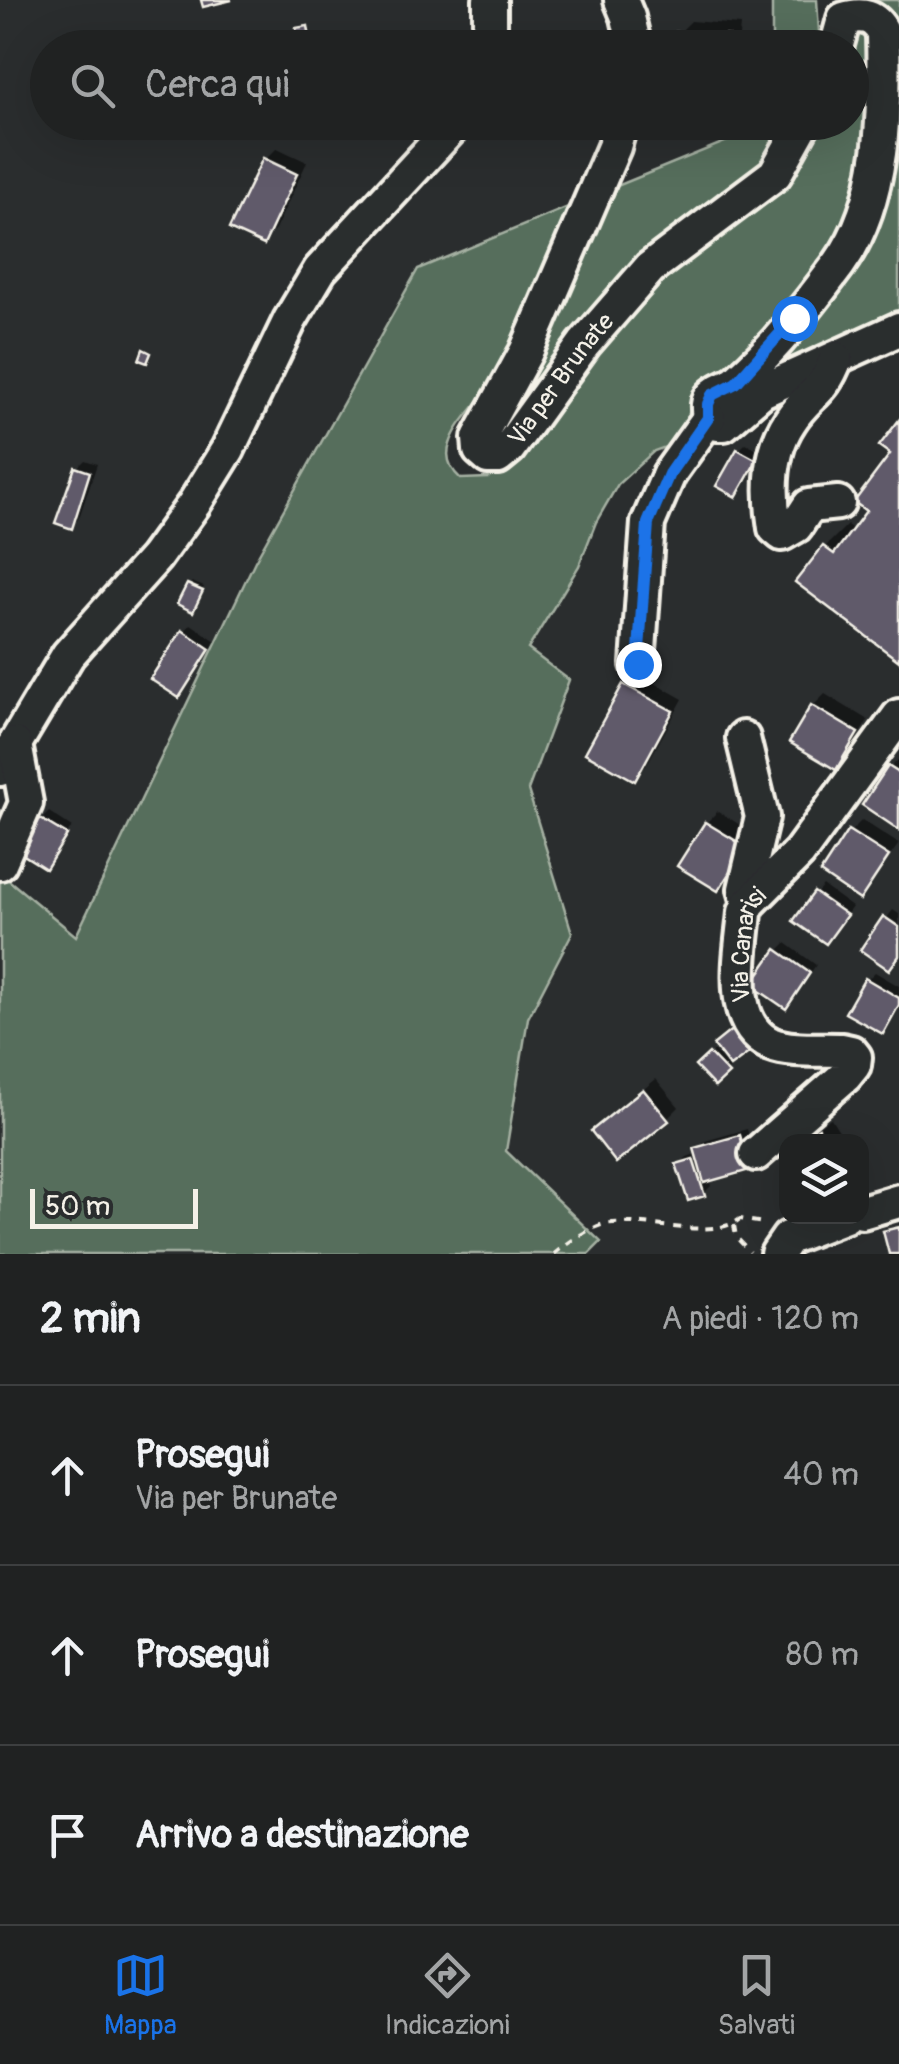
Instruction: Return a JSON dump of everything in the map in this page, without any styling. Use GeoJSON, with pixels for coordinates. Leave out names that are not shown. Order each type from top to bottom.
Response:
{"type":"FeatureCollection","features":[{"type":"Feature","properties":{"kind":"street"},"geometry":{"type":"LineString","coordinates":[[490,0],[490,30]]}},
{"type":"Feature","properties":{"kind":"street"},"geometry":{"type":"LineString","coordinates":[[620,0],[631,30]]}},
{"type":"Feature","properties":{"kind":"street"},"geometry":{"type":"LineString","coordinates":[[638,664],[648,523],[669,474],[708,418],[712,395],[736,383],[770,348],[841,261],[865,219],[877,159],[883,33],[878,23],[855,15],[844,19],[841,30]]}},
{"type":"Feature","properties":{"kind":"street"},"geometry":{"type":"LineString","coordinates":[[0,863],[26,803],[7,757],[68,655],[155,558],[194,504],[228,449],[290,320],[320,270],[440,140]]}},
{"type":"Feature","properties":{"kind":"street","name":"Via per Brunate"},"geometry":{"type":"LineString","coordinates":[[616,140],[526,352],[479,438],[480,450],[488,457],[498,457],[510,448],[584,344],[650,268],[775,174],[794,140]]}},
{"type":"Feature","properties":{"kind":"street"},"geometry":{"type":"LineString","coordinates":[[708,418],[724,424],[762,391],[899,329]]}},
{"type":"Feature","properties":{"kind":"street"},"geometry":{"type":"LineString","coordinates":[[836,358],[827,383],[790,421],[780,442],[770,483],[775,528],[782,534],[796,526],[809,506],[838,504]]}},
{"type":"Feature","properties":{"kind":"street","name":"Via Canarisi"},"geometry":{"type":"LineString","coordinates":[[756,1154],[844,1076],[854,1065],[855,1057],[842,1050],[784,1047],[757,1035],[746,1018],[740,988],[749,903],[799,853],[899,716]]}},
{"type":"Feature","properties":{"kind":"street"},"geometry":{"type":"LineString","coordinates":[[743,738],[762,817],[745,889],[749,903]]}},
{"type":"Feature","properties":{"kind":"street"},"geometry":{"type":"LineString","coordinates":[[869,1210],[899,1201]]}},
{"type":"Feature","properties":{"kind":"street"},"geometry":{"type":"LineString","coordinates":[[783,1246],[828,1224]]}},
{"type":"Feature","properties":{"kind":"path"},"geometry":{"type":"LineString","coordinates":[[554,1254],[604,1224],[686,1228],[754,1220],[775,1227],[783,1246]]}},
{"type":"Feature","properties":{"kind":"path"},"geometry":{"type":"LineString","coordinates":[[734,1224],[736,1237],[754,1254]]}},
{"type":"Feature","properties":{"kind":"green space"},"geometry":{"type":"Polygon","coordinates":[[[772,0],[817,0],[819,30],[772,30],[772,0]]]}},
{"type":"Feature","properties":{"kind":"green space"},"geometry":{"type":"Polygon","coordinates":[[[857,0],[899,0],[899,311],[879,325],[744,391],[860,241],[877,9],[857,0]]]}},
{"type":"Feature","properties":{"kind":"green space"},"geometry":{"type":"Polygon","coordinates":[[[869,43],[870,156],[833,255],[760,339],[731,365],[706,380],[693,415],[674,444],[654,451],[618,484],[596,522],[579,566],[528,649],[569,680],[528,790],[572,933],[528,1018],[506,1151],[601,1242],[589,1254],[0,1254],[0,873],[76,936],[255,561],[418,269],[568,207],[501,365],[450,444],[450,463],[461,479],[488,478],[501,466],[588,348],[798,140],[869,140],[869,43]]]}},
{"type":"Feature","properties":{"kind":"green space"},"geometry":{"type":"Polygon","coordinates":[[[729,140],[779,140],[766,163],[496,444],[600,193],[729,140]]]}},
{"type":"Feature","properties":{"kind":"building"},"geometry":{"type":"Polygon","coordinates":[[[201,0],[232,0],[203,7],[201,0]]]}},
{"type":"Feature","properties":{"kind":"building"},"geometry":{"type":"Polygon","coordinates":[[[263,158],[297,174],[264,245],[229,229],[263,158]]]}},
{"type":"Feature","properties":{"kind":"building"},"geometry":{"type":"Polygon","coordinates":[[[143,349],[151,353],[147,363],[139,360],[143,349]]]}},
{"type":"Feature","properties":{"kind":"building"},"geometry":{"type":"Polygon","coordinates":[[[899,420],[899,661],[795,582],[823,546],[834,554],[866,511],[854,502],[890,454],[879,446],[899,420]]]}},
{"type":"Feature","properties":{"kind":"building"},"geometry":{"type":"Polygon","coordinates":[[[737,449],[757,460],[736,497],[716,486],[737,449]]]}},
{"type":"Feature","properties":{"kind":"building"},"geometry":{"type":"Polygon","coordinates":[[[75,467],[90,472],[72,529],[55,523],[75,467]]]}},
{"type":"Feature","properties":{"kind":"building"},"geometry":{"type":"Polygon","coordinates":[[[187,584],[203,591],[193,612],[177,604],[187,584]]]}},
{"type":"Feature","properties":{"kind":"building"},"geometry":{"type":"Polygon","coordinates":[[[182,630],[210,649],[179,698],[150,679],[182,630]]]}},
{"type":"Feature","properties":{"kind":"building"},"geometry":{"type":"Polygon","coordinates":[[[623,684],[673,711],[635,781],[585,753],[623,684]]]}},
{"type":"Feature","properties":{"kind":"building"},"geometry":{"type":"Polygon","coordinates":[[[811,705],[858,733],[836,770],[789,742],[811,705]]]}},
{"type":"Feature","properties":{"kind":"building"},"geometry":{"type":"Polygon","coordinates":[[[888,766],[899,773],[899,830],[862,805],[888,766]]]}},
{"type":"Feature","properties":{"kind":"building"},"geometry":{"type":"Polygon","coordinates":[[[39,818],[67,835],[46,869],[19,852],[39,818]]]}},
{"type":"Feature","properties":{"kind":"building"},"geometry":{"type":"Polygon","coordinates":[[[705,822],[746,847],[718,891],[677,866],[705,822]]]}},
{"type":"Feature","properties":{"kind":"building"},"geometry":{"type":"Polygon","coordinates":[[[848,830],[889,856],[860,900],[820,873],[848,830]]]}},
{"type":"Feature","properties":{"kind":"building"},"geometry":{"type":"Polygon","coordinates":[[[814,892],[847,915],[826,944],[793,921],[814,892]]]}},
{"type":"Feature","properties":{"kind":"building"},"geometry":{"type":"Polygon","coordinates":[[[883,916],[899,927],[899,956],[889,970],[860,950],[883,916]]]}},
{"type":"Feature","properties":{"kind":"building"},"geometry":{"type":"Polygon","coordinates":[[[776,949],[810,973],[786,1009],[751,985],[776,949]]]}},
{"type":"Feature","properties":{"kind":"building"},"geometry":{"type":"Polygon","coordinates":[[[865,978],[899,998],[883,1034],[845,1013],[865,978]]]}},
{"type":"Feature","properties":{"kind":"building"},"geometry":{"type":"Polygon","coordinates":[[[744,1020],[762,1043],[730,1067],[713,1045],[744,1020]]]}},
{"type":"Feature","properties":{"kind":"building"},"geometry":{"type":"Polygon","coordinates":[[[709,1053],[729,1074],[715,1087],[695,1066],[709,1053]]]}},
{"type":"Feature","properties":{"kind":"building"},"geometry":{"type":"Polygon","coordinates":[[[643,1089],[669,1121],[616,1163],[591,1131],[643,1089]]]}},
{"type":"Feature","properties":{"kind":"building"},"geometry":{"type":"Polygon","coordinates":[[[740,1135],[750,1170],[704,1183],[694,1148],[740,1135]]]}},
{"type":"Feature","properties":{"kind":"building"},"geometry":{"type":"Polygon","coordinates":[[[693,1159],[705,1196],[688,1201],[676,1164],[693,1159]]]}},
{"type":"Feature","properties":{"kind":"building"},"geometry":{"type":"Polygon","coordinates":[[[899,1227],[899,1254],[889,1254],[883,1231],[899,1227]]]}},
{"type":"Feature","properties":{"kind":"route"},"geometry":{"type":"LineString","coordinates":[[638,664],[648,523],[669,474],[708,418],[712,395],[736,383],[794,318]]}}]}
